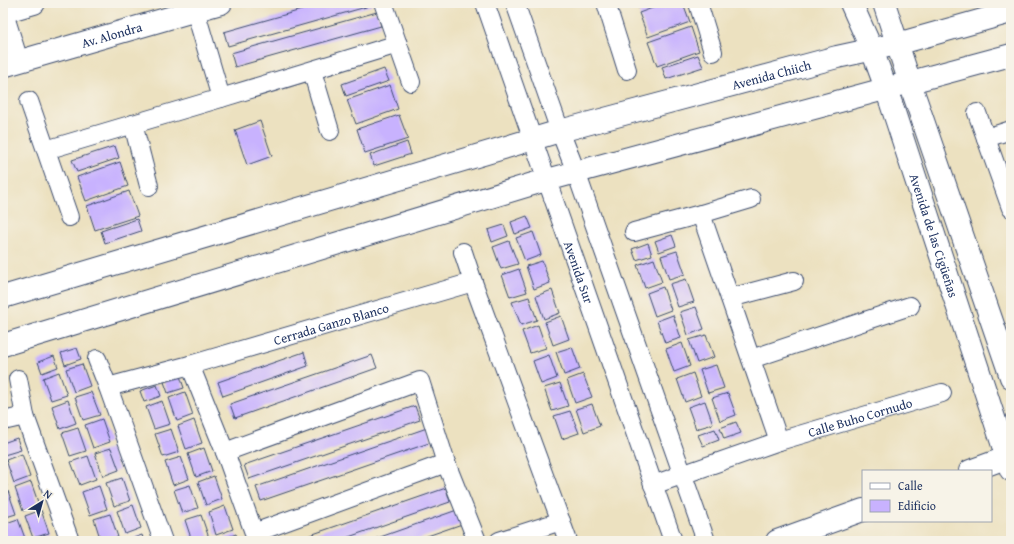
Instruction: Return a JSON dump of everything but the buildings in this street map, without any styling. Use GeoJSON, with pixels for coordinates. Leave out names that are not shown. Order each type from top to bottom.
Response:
{"type":"FeatureCollection","features":[{"type":"Feature","properties":{"kind":"main road"},"geometry":{"type":"LineString","coordinates":[[3,11],[34,3]]}},
{"type":"Feature","properties":{"kind":"main road","name":"Av. Alondra"},"geometry":{"type":"LineString","coordinates":[[11,63],[221,3]]}},
{"type":"Feature","properties":{"kind":"main road","name":"Avenida de las Cigüeñas"},"geometry":{"type":"LineString","coordinates":[[851,3],[872,50],[886,88],[1010,461]]}},
{"type":"Feature","properties":{"kind":"main road","name":"Avenida de las Cigüeñas"},"geometry":{"type":"LineString","coordinates":[[884,3],[1011,377]]}},
{"type":"Feature","properties":{"kind":"main road","name":"Avenida Chiich"},"geometry":{"type":"LineString","coordinates":[[3,296],[560,131],[837,57],[897,44],[1011,12]]}},
{"type":"Feature","properties":{"kind":"main road"},"geometry":{"type":"LineString","coordinates":[[3,345],[546,180],[1011,55]]}},
{"type":"Feature","properties":{"kind":"main road"},"geometry":{"type":"LineString","coordinates":[[974,470],[1010,461]]}},
{"type":"Feature","properties":{"kind":"main road"},"geometry":{"type":"LineString","coordinates":[[777,541],[862,510]]}},
{"type":"Feature","properties":{"kind":"street","name":"Avenida Sur"},"geometry":{"type":"LineString","coordinates":[[485,3],[673,541]]}},
{"type":"Feature","properties":{"kind":"street"},"geometry":{"type":"LineString","coordinates":[[515,3],[560,131],[687,472],[706,541]]}},
{"type":"Feature","properties":{"kind":"street"},"geometry":{"type":"LineString","coordinates":[[606,3],[627,70]]}},
{"type":"Feature","properties":{"kind":"street"},"geometry":{"type":"LineString","coordinates":[[698,3],[712,52]]}},
{"type":"Feature","properties":{"kind":"street"},"geometry":{"type":"LineString","coordinates":[[384,5],[410,82]]}},
{"type":"Feature","properties":{"kind":"street"},"geometry":{"type":"LineString","coordinates":[[195,10],[221,98]]}},
{"type":"Feature","properties":{"kind":"street"},"geometry":{"type":"LineString","coordinates":[[3,11],[11,63]]}},
{"type":"Feature","properties":{"kind":"street"},"geometry":{"type":"LineString","coordinates":[[46,150],[398,44]]}},
{"type":"Feature","properties":{"kind":"street"},"geometry":{"type":"LineString","coordinates":[[312,70],[330,131]]}},
{"type":"Feature","properties":{"kind":"street"},"geometry":{"type":"LineString","coordinates":[[29,101],[68,216]]}},
{"type":"Feature","properties":{"kind":"street"},"geometry":{"type":"LineString","coordinates":[[977,113],[1011,208]]}},
{"type":"Feature","properties":{"kind":"street"},"geometry":{"type":"LineString","coordinates":[[132,124],[149,186]]}},
{"type":"Feature","properties":{"kind":"street"},"geometry":{"type":"LineString","coordinates":[[986,138],[1011,130]]}},
{"type":"Feature","properties":{"kind":"street"},"geometry":{"type":"LineString","coordinates":[[634,232],[701,214],[751,198]]}},
{"type":"Feature","properties":{"kind":"street"},"geometry":{"type":"LineString","coordinates":[[701,214],[779,441]]}},
{"type":"Feature","properties":{"kind":"street"},"geometry":{"type":"LineString","coordinates":[[463,252],[472,282],[568,541]]}},
{"type":"Feature","properties":{"kind":"street"},"geometry":{"type":"LineString","coordinates":[[730,298],[794,281]]}},
{"type":"Feature","properties":{"kind":"street","name":"Cerrada Ganzo Blanco"},"geometry":{"type":"LineString","coordinates":[[108,387],[190,365],[472,282]]}},
{"type":"Feature","properties":{"kind":"street"},"geometry":{"type":"LineString","coordinates":[[751,359],[910,306]]}},
{"type":"Feature","properties":{"kind":"street"},"geometry":{"type":"LineString","coordinates":[[97,359],[163,541]]}},
{"type":"Feature","properties":{"kind":"street"},"geometry":{"type":"LineString","coordinates":[[190,365],[225,452],[256,537],[446,463]]}},
{"type":"Feature","properties":{"kind":"street"},"geometry":{"type":"LineString","coordinates":[[18,380],[25,416],[70,541]]}},
{"type":"Feature","properties":{"kind":"street"},"geometry":{"type":"LineString","coordinates":[[225,452],[420,381],[446,463],[477,541]]}},
{"type":"Feature","properties":{"kind":"street","name":"Calle Buho Cornudo"},"geometry":{"type":"LineString","coordinates":[[653,485],[779,441],[942,393]]}},
{"type":"Feature","properties":{"kind":"street"},"geometry":{"type":"LineString","coordinates":[[3,421],[25,416]]}},
{"type":"Feature","properties":{"kind":"street"},"geometry":{"type":"LineString","coordinates":[[499,541],[561,521]]}}]}
